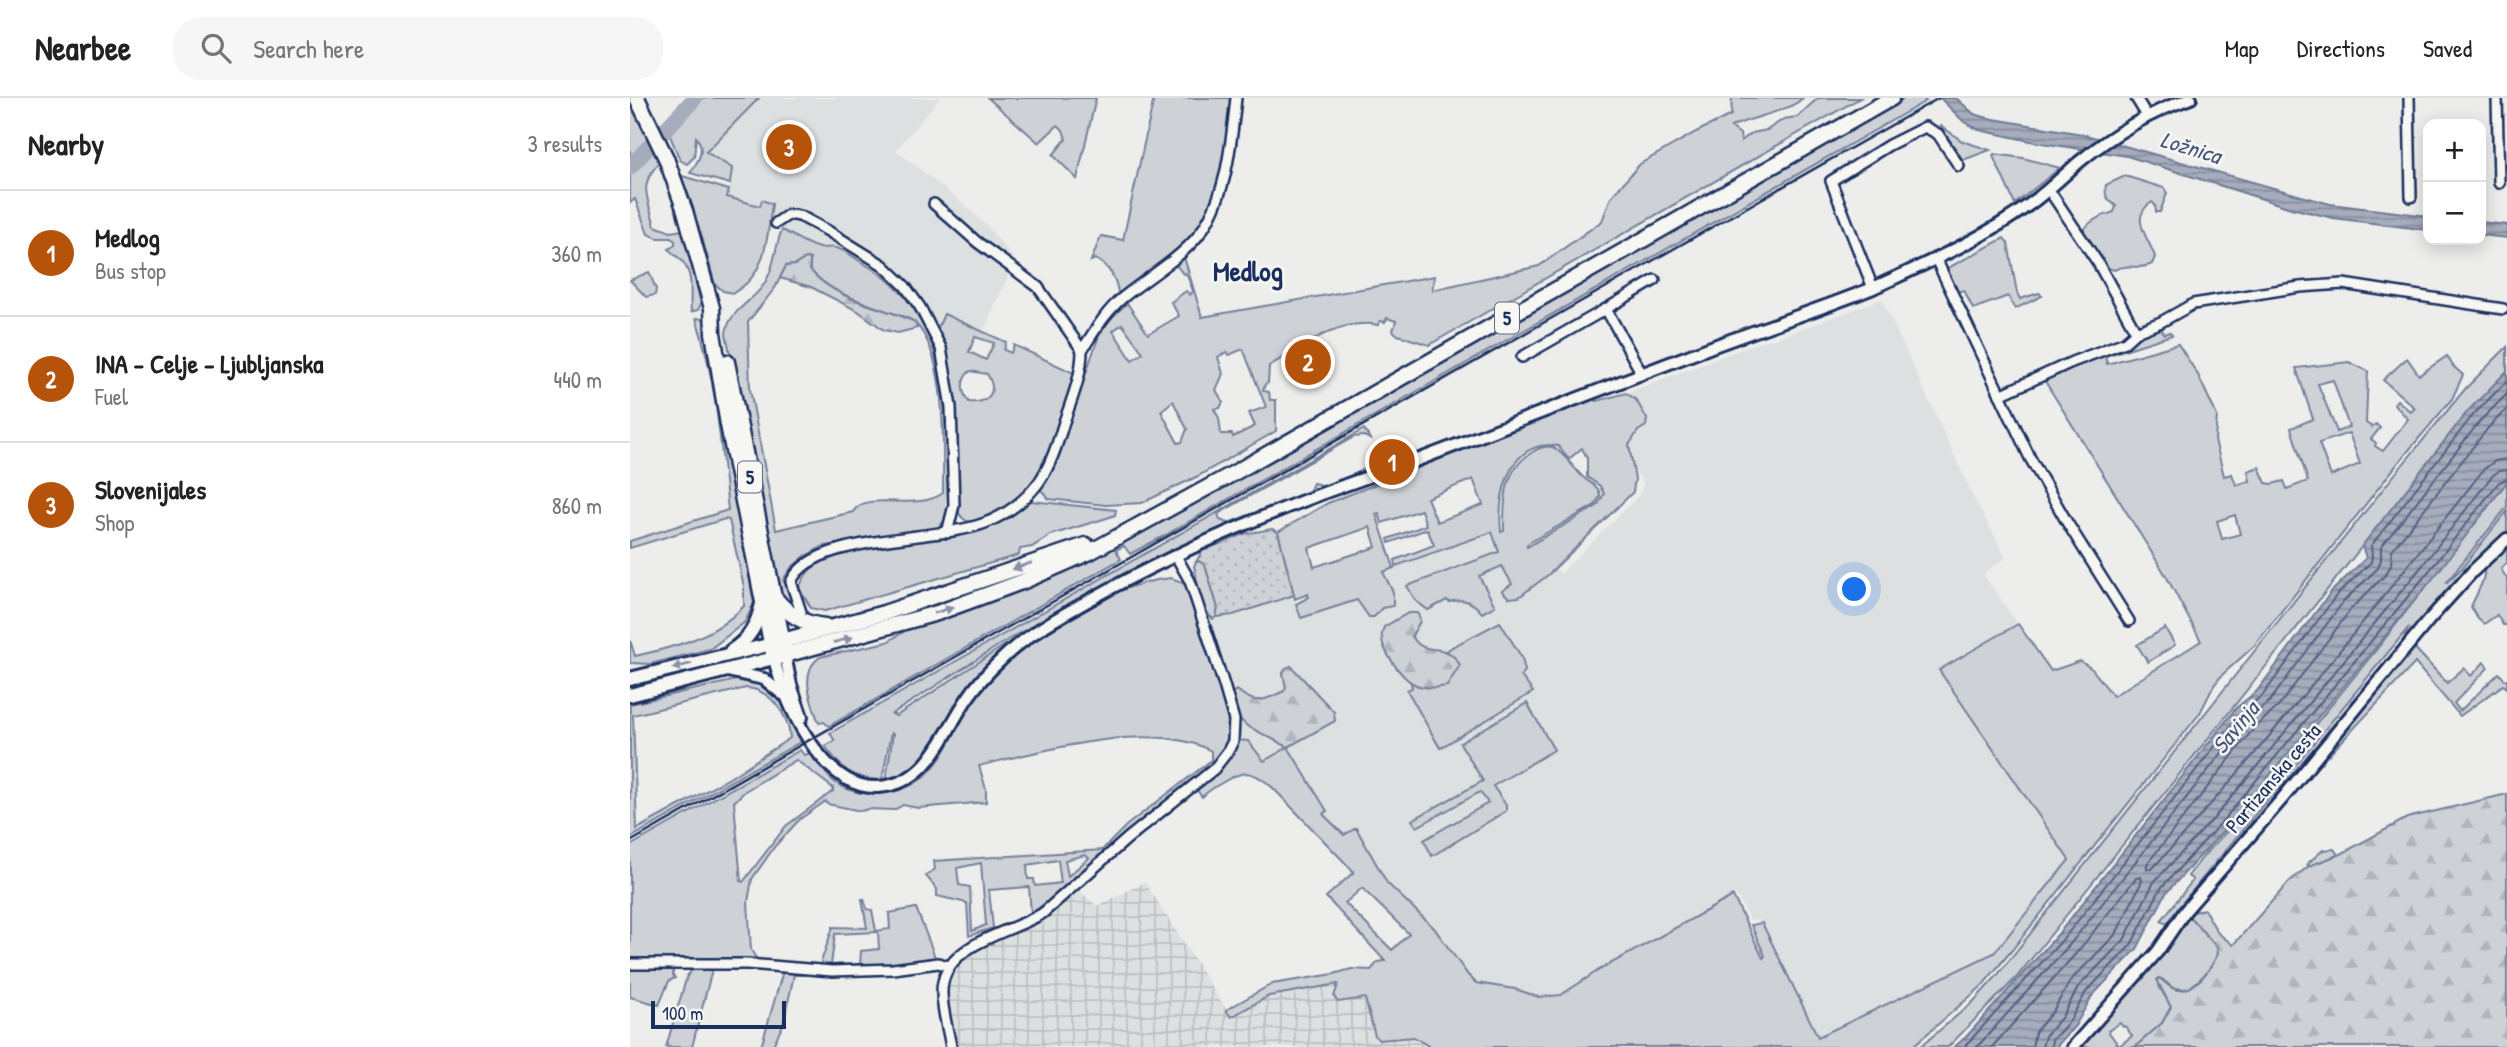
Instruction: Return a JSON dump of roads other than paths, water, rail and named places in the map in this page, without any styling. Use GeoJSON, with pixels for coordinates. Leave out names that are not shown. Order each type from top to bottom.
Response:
{"type":"FeatureCollection","features":[{"type":"Feature","properties":{"kind":"main road","name":"5"},"geometry":{"type":"LineString","coordinates":[[778,650],[888,628],[988,595],[1075,560],[1892,98]]}},
{"type":"Feature","properties":{"kind":"main road","name":"5"},"geometry":{"type":"LineString","coordinates":[[638,100],[666,158],[694,240],[713,314],[721,330],[778,650]]}},
{"type":"Feature","properties":{"kind":"main road","name":"5"},"geometry":{"type":"LineString","coordinates":[[778,650],[834,626],[908,605],[1097,541],[1121,536]]}},
{"type":"Feature","properties":{"kind":"main road"},"geometry":{"type":"LineString","coordinates":[[722,656],[750,635],[768,598],[798,619],[816,625],[834,626]]}},
{"type":"Feature","properties":{"kind":"main road"},"geometry":{"type":"LineString","coordinates":[[630,679],[722,656],[778,650]]}},
{"type":"Feature","properties":{"kind":"main road"},"geometry":{"type":"LineString","coordinates":[[630,695],[726,671],[778,650]]}},
{"type":"Feature","properties":{"kind":"street"},"geometry":{"type":"LineString","coordinates":[[801,612],[791,582],[798,570],[815,557],[852,546],[947,533],[983,524],[1018,505],[1041,480],[1065,420],[1079,375],[1082,350],[1101,320],[1119,300],[1196,239],[1208,221],[1224,174],[1236,98]]}},
{"type":"Feature","properties":{"kind":"street"},"geometry":{"type":"LineString","coordinates":[[2136,98],[2147,116]]}},
{"type":"Feature","properties":{"kind":"street"},"geometry":{"type":"LineString","coordinates":[[726,671],[764,679],[786,698],[827,764],[850,782],[878,787],[906,781],[931,759],[974,688],[1012,649],[1096,596],[1176,556],[1354,483],[1874,288],[1936,259],[2010,218],[2125,129],[2147,116],[2191,98]]}},
{"type":"Feature","properties":{"kind":"street"},"geometry":{"type":"LineString","coordinates":[[2409,98],[2411,197]]}},
{"type":"Feature","properties":{"kind":"street"},"geometry":{"type":"LineString","coordinates":[[2497,98],[2498,183]]}},
{"type":"Feature","properties":{"kind":"street"},"geometry":{"type":"LineString","coordinates":[[1874,288],[1831,181],[1889,145],[1925,127],[1938,134],[1959,166]]}},
{"type":"Feature","properties":{"kind":"street"},"geometry":{"type":"LineString","coordinates":[[2049,190],[2104,272],[2136,332]]}},
{"type":"Feature","properties":{"kind":"street"},"geometry":{"type":"LineString","coordinates":[[934,204],[977,242],[1038,287],[1082,350]]}},
{"type":"Feature","properties":{"kind":"street"},"geometry":{"type":"LineString","coordinates":[[776,223],[788,215],[794,215],[828,231],[883,265],[905,286],[920,307],[941,348],[951,407],[954,505],[947,533]]}},
{"type":"Feature","properties":{"kind":"street"},"geometry":{"type":"LineString","coordinates":[[1936,259],[2030,458],[2129,621]]}},
{"type":"Feature","properties":{"kind":"street"},"geometry":{"type":"LineString","coordinates":[[1522,358],[1655,280]]}},
{"type":"Feature","properties":{"kind":"street"},"geometry":{"type":"LineString","coordinates":[[2000,395],[2072,362],[2125,342],[2136,332],[2193,304],[2300,287],[2343,284],[2504,309]]}},
{"type":"Feature","properties":{"kind":"street"},"geometry":{"type":"LineString","coordinates":[[1606,309],[1642,374]]}},
{"type":"Feature","properties":{"kind":"street","name":"Partizanska cesta"},"geometry":{"type":"LineString","coordinates":[[2073,1047],[2158,951],[2185,911],[2282,799],[2428,621],[2473,571],[2507,539]]}},
{"type":"Feature","properties":{"kind":"street"},"geometry":{"type":"LineString","coordinates":[[951,1047],[942,995],[943,981],[949,966],[968,949],[1030,922],[1043,913],[1128,838],[1203,778],[1228,751],[1234,730],[1229,702],[1190,581],[1176,556]]}},
{"type":"Feature","properties":{"kind":"street"},"geometry":{"type":"LineString","coordinates":[[778,650],[808,736]]}},
{"type":"Feature","properties":{"kind":"street"},"geometry":{"type":"LineString","coordinates":[[778,650],[786,698]]}},
{"type":"Feature","properties":{"kind":"street"},"geometry":{"type":"LineString","coordinates":[[630,964],[747,964],[832,971],[893,970],[938,963],[949,966]]}},
{"type":"Feature","properties":{"kind":"water"},"geometry":{"type":"Polygon","coordinates":[[[1940,98],[1956,98],[1974,114],[1988,118],[2082,134],[2330,204],[2423,215],[2423,229],[2333,218],[2291,208],[2127,156],[2035,142],[1979,130],[1964,122],[1940,98]]]}},
{"type":"Feature","properties":{"kind":"water"},"geometry":{"type":"Polygon","coordinates":[[[2486,223],[2507,225],[2507,238],[2486,236],[2486,223]]]}},
{"type":"Feature","properties":{"kind":"water","name":"Savinja"},"geometry":{"type":"Polygon","coordinates":[[[2507,371],[2507,482],[2435,576],[2227,827],[2166,893],[2137,949],[2092,996],[2075,1026],[2056,1047],[1954,1047],[2059,933],[2236,708],[2257,691],[2331,592],[2366,558],[2362,546],[2468,411],[2507,371]]]}},
{"type":"Feature","properties":{"kind":"waterway","name":"Ložnica"},"geometry":{"type":"LineString","coordinates":[[630,167],[695,98]]}},
{"type":"Feature","properties":{"kind":"railway"},"geometry":{"type":"LineString","coordinates":[[630,842],[1939,98]]}},
{"type":"Feature","properties":{"kind":"place","name":"Slovenijales"},"geometry":{"type":"Point","coordinates":[789,147]}},
{"type":"Feature","properties":{"kind":"place","name":"INA - Celje - Ljubljanska"},"geometry":{"type":"Point","coordinates":[1308,362]}},
{"type":"Feature","properties":{"kind":"place","name":"Medlog"},"geometry":{"type":"Point","coordinates":[1392,462]}},
{"type":"Feature","properties":{"kind":"district","name":"Medlog"},"geometry":{"type":"Point","coordinates":[1248,271]}}]}
